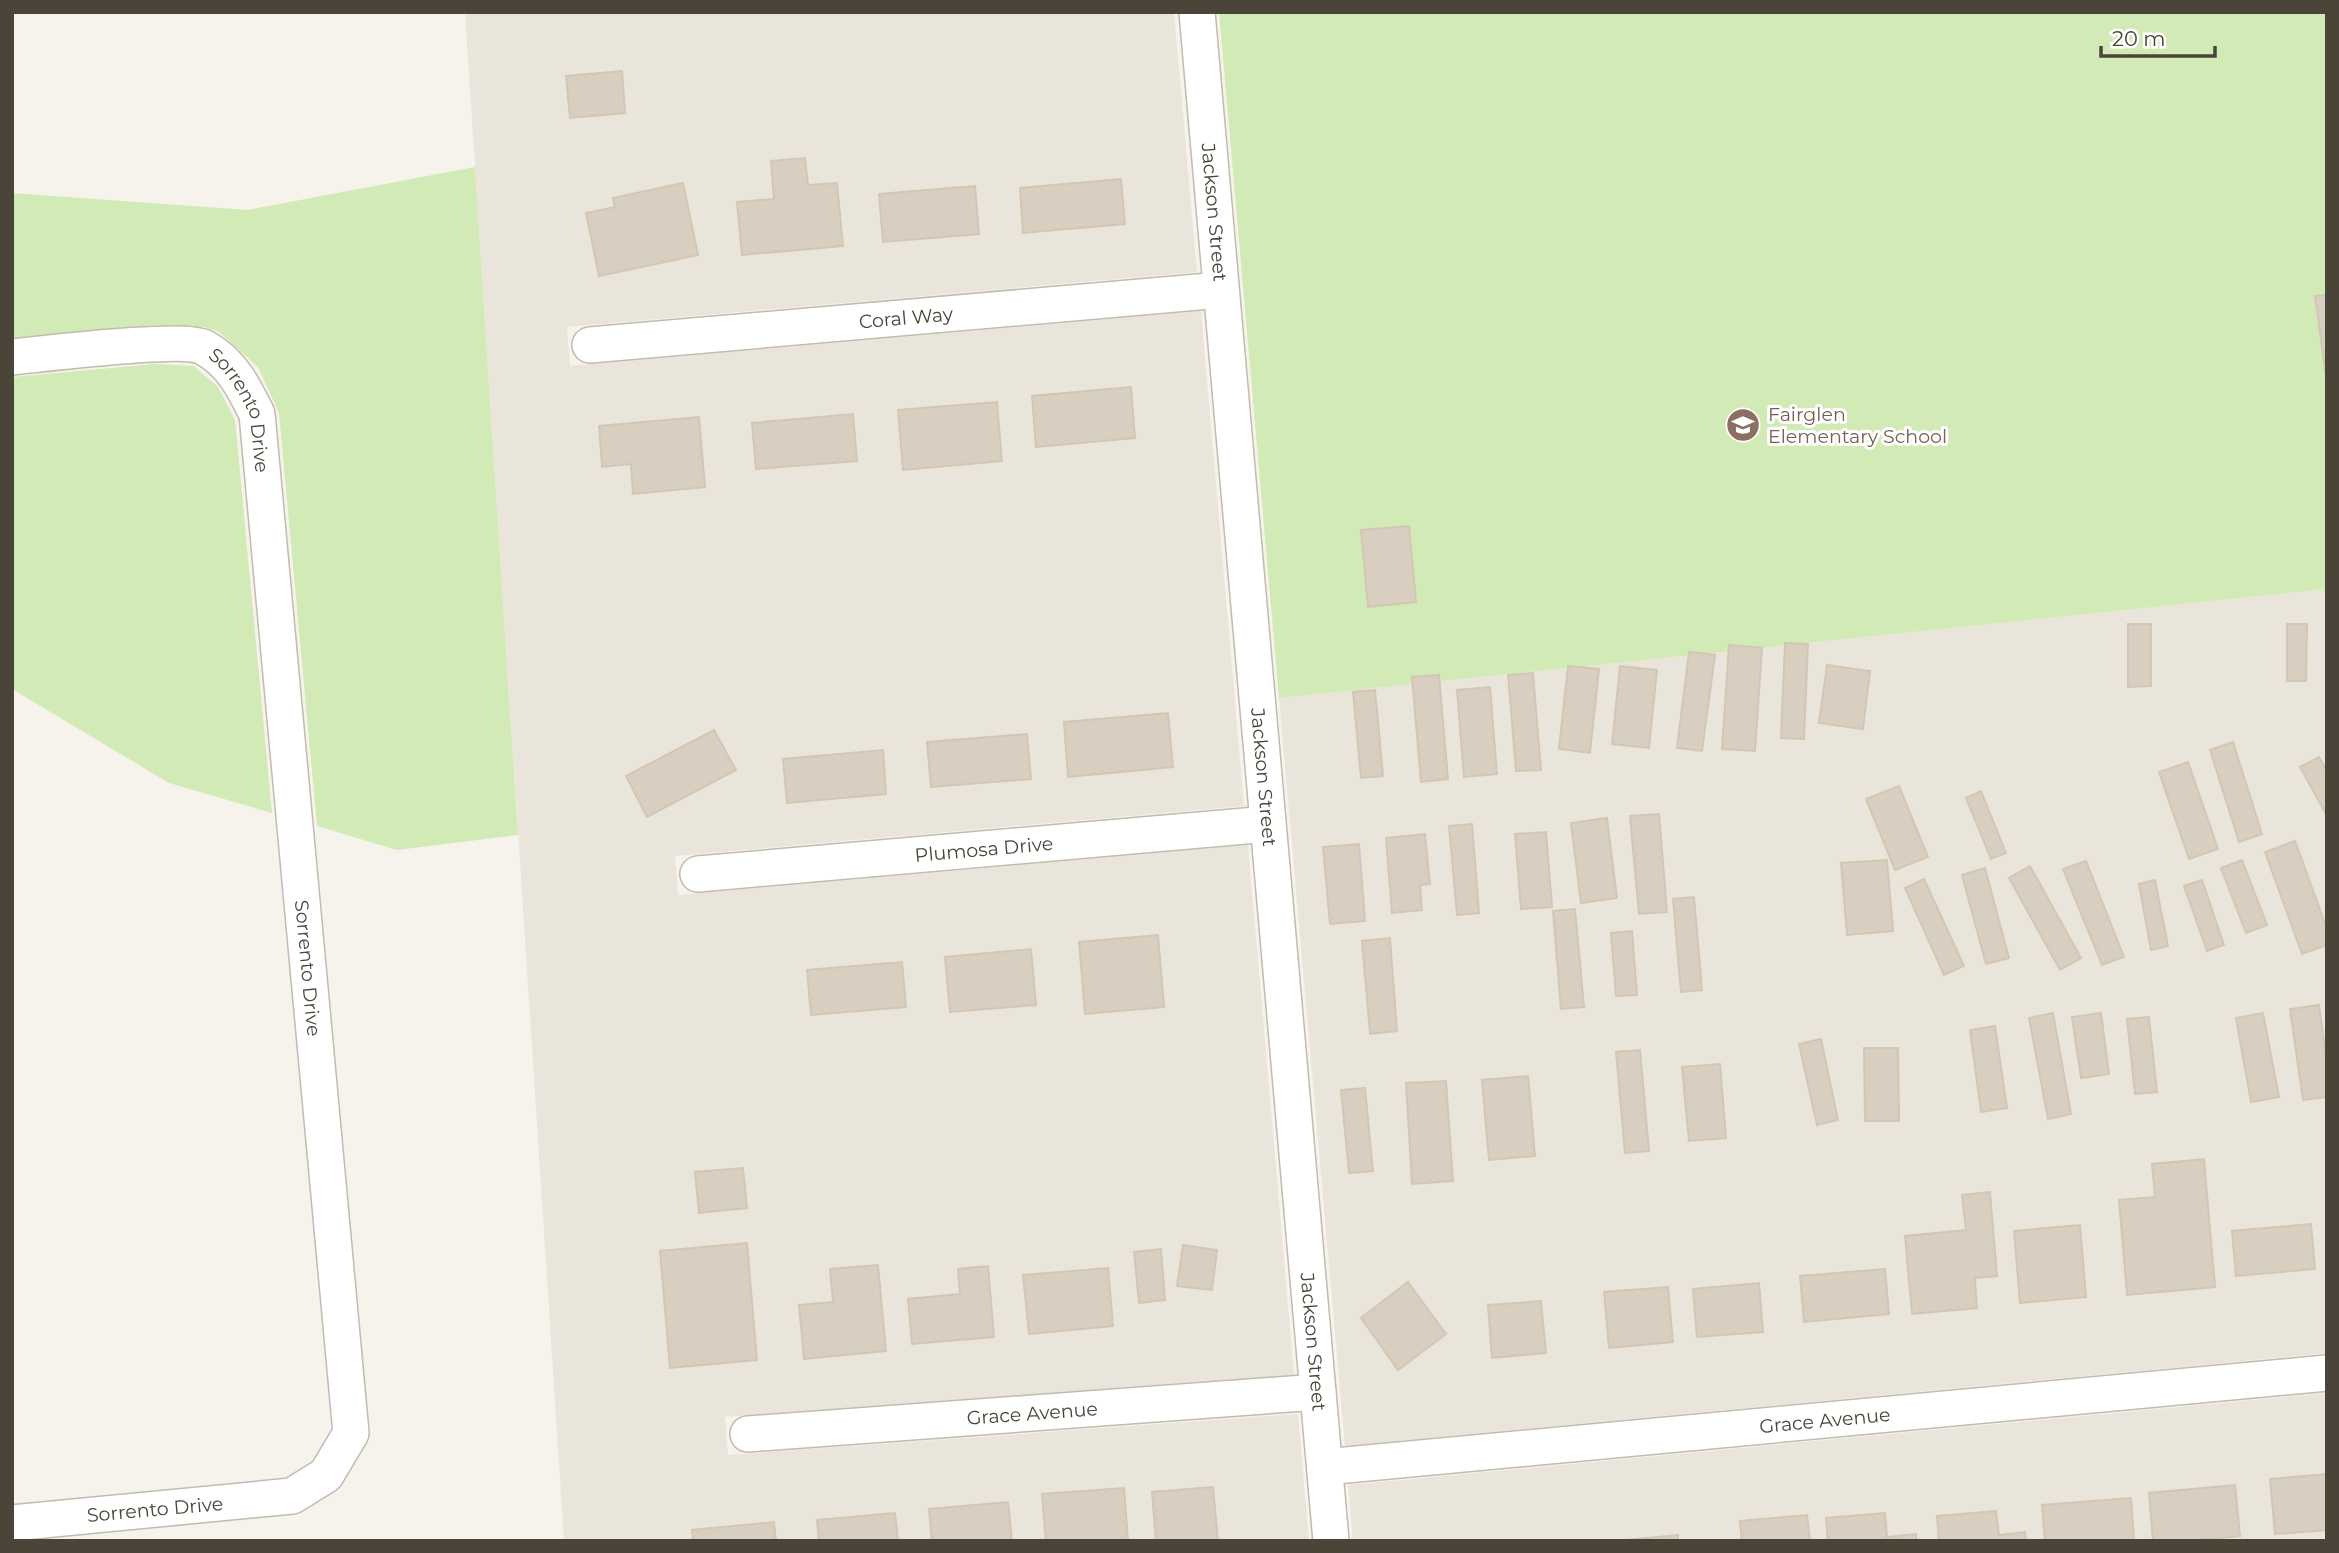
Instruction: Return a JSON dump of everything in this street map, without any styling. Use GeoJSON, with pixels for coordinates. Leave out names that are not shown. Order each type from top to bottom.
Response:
{"type":"FeatureCollection","features":[{"type":"Feature","properties":{"kind":"street","name":"Jackson Street"},"geometry":{"type":"LineString","coordinates":[[1197,12],[1331,1541]]}},
{"type":"Feature","properties":{"kind":"street","name":"Coral Way"},"geometry":{"type":"LineString","coordinates":[[590,345],[1221,289]]}},
{"type":"Feature","properties":{"kind":"street","name":"Sorrento Drive"},"geometry":{"type":"LineString","coordinates":[[12,357],[155,344],[204,346],[237,375],[257,414],[351,1433],[326,1475],[292,1496],[12,1523]]}},
{"type":"Feature","properties":{"kind":"street","name":"Plumosa Drive"},"geometry":{"type":"LineString","coordinates":[[698,874],[1268,824]]}},
{"type":"Feature","properties":{"kind":"street","name":"Grace Avenue"},"geometry":{"type":"LineString","coordinates":[[1325,1467],[2327,1373]]}},
{"type":"Feature","properties":{"kind":"street","name":"Grace Avenue"},"geometry":{"type":"LineString","coordinates":[[748,1434],[1318,1392]]}},
{"type":"Feature","properties":{"kind":"shaded area"},"geometry":{"type":"Polygon","coordinates":[[[465,12],[1174,12],[1197,272],[567,327],[570,366],[1201,311],[1244,806],[675,856],[678,895],[1248,845],[1294,1375],[725,1417],[728,1455],[1298,1414],[1309,1541],[564,1541],[465,12]]]}},
{"type":"Feature","properties":{"kind":"shaded area"},"geometry":{"type":"Polygon","coordinates":[[[2327,589],[2327,1353],[1345,1446],[1279,698],[2327,589]]]}},
{"type":"Feature","properties":{"kind":"shaded area"},"geometry":{"type":"Polygon","coordinates":[[[2327,1393],[2327,1541],[1353,1541],[1348,1485],[2327,1393]]]}},
{"type":"Feature","properties":{"kind":"green space"},"geometry":{"type":"Polygon","coordinates":[[[1219,12],[2327,12],[2327,589],[1279,698],[1219,12]]]}},
{"type":"Feature","properties":{"kind":"green space"},"geometry":{"type":"Polygon","coordinates":[[[475,167],[518,835],[397,850],[317,826],[279,413],[258,367],[219,332],[204,327],[153,325],[12,338],[12,193],[248,210],[475,167]]]}},
{"type":"Feature","properties":{"kind":"green space"},"geometry":{"type":"Polygon","coordinates":[[[155,364],[194,366],[218,387],[235,420],[272,813],[169,783],[12,689],[12,377],[155,364]]]}},
{"type":"Feature","properties":{"kind":"building"},"geometry":{"type":"Polygon","coordinates":[[[622,71],[625,113],[570,118],[566,76],[622,71]]]}},
{"type":"Feature","properties":{"kind":"building"},"geometry":{"type":"Polygon","coordinates":[[[805,158],[808,185],[837,183],[843,246],[742,255],[737,202],[774,199],[771,161],[805,158]]]}},
{"type":"Feature","properties":{"kind":"building"},"geometry":{"type":"Polygon","coordinates":[[[1121,179],[1125,224],[1023,233],[1020,188],[1121,179]]]}},
{"type":"Feature","properties":{"kind":"building"},"geometry":{"type":"Polygon","coordinates":[[[683,183],[698,255],[599,276],[586,213],[615,207],[613,198],[683,183]]]}},
{"type":"Feature","properties":{"kind":"building"},"geometry":{"type":"Polygon","coordinates":[[[975,186],[979,234],[883,242],[879,194],[975,186]]]}},
{"type":"Feature","properties":{"kind":"building"},"geometry":{"type":"Polygon","coordinates":[[[2327,295],[2327,384],[2315,296],[2327,295]]]}},
{"type":"Feature","properties":{"kind":"building"},"geometry":{"type":"Polygon","coordinates":[[[1131,387],[1135,438],[1036,447],[1032,396],[1131,387]]]}},
{"type":"Feature","properties":{"kind":"building"},"geometry":{"type":"Polygon","coordinates":[[[997,402],[1002,461],[903,470],[898,410],[997,402]]]}},
{"type":"Feature","properties":{"kind":"building"},"geometry":{"type":"Polygon","coordinates":[[[853,414],[857,461],[756,469],[752,423],[853,414]]]}},
{"type":"Feature","properties":{"kind":"building"},"geometry":{"type":"Polygon","coordinates":[[[699,417],[705,487],[633,494],[631,464],[602,467],[599,426],[699,417]]]}},
{"type":"Feature","properties":{"kind":"building"},"geometry":{"type":"Polygon","coordinates":[[[1409,526],[1416,602],[1368,607],[1361,530],[1409,526]]]}},
{"type":"Feature","properties":{"kind":"building"},"geometry":{"type":"Polygon","coordinates":[[[2128,624],[2151,624],[2151,686],[2128,687],[2128,624]]]}},
{"type":"Feature","properties":{"kind":"building"},"geometry":{"type":"Polygon","coordinates":[[[2287,624],[2307,624],[2306,681],[2287,681],[2287,624]]]}},
{"type":"Feature","properties":{"kind":"building"},"geometry":{"type":"Polygon","coordinates":[[[1785,643],[1808,644],[1804,739],[1781,738],[1785,643]]]}},
{"type":"Feature","properties":{"kind":"building"},"geometry":{"type":"Polygon","coordinates":[[[1729,645],[1762,648],[1755,751],[1722,749],[1729,645]]]}},
{"type":"Feature","properties":{"kind":"building"},"geometry":{"type":"Polygon","coordinates":[[[1689,652],[1715,655],[1702,751],[1677,748],[1689,652]]]}},
{"type":"Feature","properties":{"kind":"building"},"geometry":{"type":"Polygon","coordinates":[[[1827,665],[1870,671],[1863,729],[1819,723],[1827,665]]]}},
{"type":"Feature","properties":{"kind":"building"},"geometry":{"type":"Polygon","coordinates":[[[1568,666],[1599,669],[1590,753],[1559,749],[1568,666]]]}},
{"type":"Feature","properties":{"kind":"building"},"geometry":{"type":"Polygon","coordinates":[[[1620,666],[1657,670],[1649,748],[1612,744],[1620,666]]]}},
{"type":"Feature","properties":{"kind":"building"},"geometry":{"type":"Polygon","coordinates":[[[1533,673],[1541,770],[1516,771],[1508,675],[1533,673]]]}},
{"type":"Feature","properties":{"kind":"building"},"geometry":{"type":"Polygon","coordinates":[[[1439,675],[1448,779],[1421,782],[1412,677],[1439,675]]]}},
{"type":"Feature","properties":{"kind":"building"},"geometry":{"type":"Polygon","coordinates":[[[1490,687],[1497,774],[1464,777],[1457,690],[1490,687]]]}},
{"type":"Feature","properties":{"kind":"building"},"geometry":{"type":"Polygon","coordinates":[[[1375,690],[1383,776],[1361,778],[1353,692],[1375,690]]]}},
{"type":"Feature","properties":{"kind":"building"},"geometry":{"type":"Polygon","coordinates":[[[1168,713],[1173,767],[1068,777],[1064,722],[1168,713]]]}},
{"type":"Feature","properties":{"kind":"building"},"geometry":{"type":"Polygon","coordinates":[[[714,730],[736,770],[647,817],[626,776],[714,730]]]}},
{"type":"Feature","properties":{"kind":"building"},"geometry":{"type":"Polygon","coordinates":[[[1027,734],[1031,779],[931,787],[927,742],[1027,734]]]}},
{"type":"Feature","properties":{"kind":"building"},"geometry":{"type":"Polygon","coordinates":[[[2233,742],[2262,834],[2239,842],[2210,750],[2233,742]]]}},
{"type":"Feature","properties":{"kind":"building"},"geometry":{"type":"Polygon","coordinates":[[[883,750],[886,794],[787,803],[783,759],[883,750]]]}},
{"type":"Feature","properties":{"kind":"building"},"geometry":{"type":"Polygon","coordinates":[[[2319,757],[2327,771],[2327,816],[2300,767],[2319,757]]]}},
{"type":"Feature","properties":{"kind":"building"},"geometry":{"type":"Polygon","coordinates":[[[2188,762],[2218,849],[2189,859],[2159,772],[2188,762]]]}},
{"type":"Feature","properties":{"kind":"building"},"geometry":{"type":"Polygon","coordinates":[[[1899,786],[1928,857],[1895,870],[1866,799],[1899,786]]]}},
{"type":"Feature","properties":{"kind":"building"},"geometry":{"type":"Polygon","coordinates":[[[1981,791],[2006,853],[1991,859],[1966,798],[1981,791]]]}},
{"type":"Feature","properties":{"kind":"building"},"geometry":{"type":"Polygon","coordinates":[[[1659,814],[1667,912],[1639,914],[1630,816],[1659,814]]]}},
{"type":"Feature","properties":{"kind":"building"},"geometry":{"type":"Polygon","coordinates":[[[1607,818],[1617,898],[1581,903],[1571,823],[1607,818]]]}},
{"type":"Feature","properties":{"kind":"building"},"geometry":{"type":"Polygon","coordinates":[[[1472,824],[1479,913],[1457,915],[1449,826],[1472,824]]]}},
{"type":"Feature","properties":{"kind":"building"},"geometry":{"type":"Polygon","coordinates":[[[1546,832],[1552,907],[1521,909],[1515,834],[1546,832]]]}},
{"type":"Feature","properties":{"kind":"building"},"geometry":{"type":"Polygon","coordinates":[[[1425,834],[1430,884],[1420,885],[1422,910],[1392,913],[1386,838],[1425,834]]]}},
{"type":"Feature","properties":{"kind":"building"},"geometry":{"type":"Polygon","coordinates":[[[2295,841],[2327,929],[2327,945],[2302,954],[2265,852],[2295,841]]]}},
{"type":"Feature","properties":{"kind":"building"},"geometry":{"type":"Polygon","coordinates":[[[1359,844],[1365,921],[1330,924],[1323,847],[1359,844]]]}},
{"type":"Feature","properties":{"kind":"building"},"geometry":{"type":"Polygon","coordinates":[[[1887,860],[1893,931],[1847,935],[1841,863],[1887,860]]]}},
{"type":"Feature","properties":{"kind":"building"},"geometry":{"type":"Polygon","coordinates":[[[2242,860],[2267,925],[2246,933],[2221,868],[2242,860]]]}},
{"type":"Feature","properties":{"kind":"building"},"geometry":{"type":"Polygon","coordinates":[[[2086,861],[2124,957],[2102,965],[2063,869],[2086,861]]]}},
{"type":"Feature","properties":{"kind":"building"},"geometry":{"type":"Polygon","coordinates":[[[2030,866],[2081,958],[2060,970],[2009,878],[2030,866]]]}},
{"type":"Feature","properties":{"kind":"building"},"geometry":{"type":"Polygon","coordinates":[[[1985,868],[2009,958],[1986,964],[1962,875],[1985,868]]]}},
{"type":"Feature","properties":{"kind":"building"},"geometry":{"type":"Polygon","coordinates":[[[1924,879],[1964,966],[1944,975],[1905,888],[1924,879]]]}},
{"type":"Feature","properties":{"kind":"building"},"geometry":{"type":"Polygon","coordinates":[[[2155,880],[2168,946],[2151,950],[2139,884],[2155,880]]]}},
{"type":"Feature","properties":{"kind":"building"},"geometry":{"type":"Polygon","coordinates":[[[2202,880],[2224,945],[2207,951],[2184,886],[2202,880]]]}},
{"type":"Feature","properties":{"kind":"building"},"geometry":{"type":"Polygon","coordinates":[[[1694,897],[1702,990],[1681,992],[1673,899],[1694,897]]]}},
{"type":"Feature","properties":{"kind":"building"},"geometry":{"type":"Polygon","coordinates":[[[1575,909],[1584,1007],[1561,1009],[1553,911],[1575,909]]]}},
{"type":"Feature","properties":{"kind":"building"},"geometry":{"type":"Polygon","coordinates":[[[1632,931],[1637,995],[1616,996],[1611,933],[1632,931]]]}},
{"type":"Feature","properties":{"kind":"building"},"geometry":{"type":"Polygon","coordinates":[[[1158,935],[1164,1007],[1085,1014],[1079,942],[1158,935]]]}},
{"type":"Feature","properties":{"kind":"building"},"geometry":{"type":"Polygon","coordinates":[[[1390,938],[1397,1031],[1370,1034],[1362,941],[1390,938]]]}},
{"type":"Feature","properties":{"kind":"building"},"geometry":{"type":"Polygon","coordinates":[[[1031,949],[1036,1005],[950,1012],[945,957],[1031,949]]]}},
{"type":"Feature","properties":{"kind":"building"},"geometry":{"type":"Polygon","coordinates":[[[902,962],[906,1007],[811,1015],[807,970],[902,962]]]}},
{"type":"Feature","properties":{"kind":"building"},"geometry":{"type":"Polygon","coordinates":[[[2319,1005],[2327,1064],[2327,1097],[2303,1100],[2290,1009],[2319,1005]]]}},
{"type":"Feature","properties":{"kind":"building"},"geometry":{"type":"Polygon","coordinates":[[[2053,1013],[2071,1114],[2048,1119],[2029,1018],[2053,1013]]]}},
{"type":"Feature","properties":{"kind":"building"},"geometry":{"type":"Polygon","coordinates":[[[2101,1013],[2109,1074],[2081,1078],[2072,1017],[2101,1013]]]}},
{"type":"Feature","properties":{"kind":"building"},"geometry":{"type":"Polygon","coordinates":[[[2263,1013],[2279,1097],[2251,1102],[2236,1018],[2263,1013]]]}},
{"type":"Feature","properties":{"kind":"building"},"geometry":{"type":"Polygon","coordinates":[[[2149,1017],[2157,1092],[2135,1094],[2127,1019],[2149,1017]]]}},
{"type":"Feature","properties":{"kind":"building"},"geometry":{"type":"Polygon","coordinates":[[[1995,1026],[2007,1108],[1981,1112],[1970,1030],[1995,1026]]]}},
{"type":"Feature","properties":{"kind":"building"},"geometry":{"type":"Polygon","coordinates":[[[1821,1039],[1838,1120],[1817,1125],[1799,1044],[1821,1039]]]}},
{"type":"Feature","properties":{"kind":"building"},"geometry":{"type":"Polygon","coordinates":[[[1864,1048],[1898,1048],[1899,1121],[1865,1121],[1864,1048]]]}},
{"type":"Feature","properties":{"kind":"building"},"geometry":{"type":"Polygon","coordinates":[[[1640,1050],[1649,1151],[1625,1153],[1616,1052],[1640,1050]]]}},
{"type":"Feature","properties":{"kind":"building"},"geometry":{"type":"Polygon","coordinates":[[[1720,1064],[1726,1138],[1689,1141],[1682,1067],[1720,1064]]]}},
{"type":"Feature","properties":{"kind":"building"},"geometry":{"type":"Polygon","coordinates":[[[1528,1076],[1535,1156],[1489,1160],[1482,1080],[1528,1076]]]}},
{"type":"Feature","properties":{"kind":"building"},"geometry":{"type":"Polygon","coordinates":[[[1446,1081],[1453,1181],[1412,1184],[1406,1083],[1446,1081]]]}},
{"type":"Feature","properties":{"kind":"building"},"geometry":{"type":"Polygon","coordinates":[[[1365,1088],[1373,1171],[1349,1173],[1341,1090],[1365,1088]]]}},
{"type":"Feature","properties":{"kind":"building"},"geometry":{"type":"Polygon","coordinates":[[[2204,1159],[2215,1287],[2127,1295],[2119,1200],[2155,1197],[2152,1164],[2204,1159]]]}},
{"type":"Feature","properties":{"kind":"building"},"geometry":{"type":"Polygon","coordinates":[[[743,1168],[747,1208],[699,1213],[695,1172],[743,1168]]]}},
{"type":"Feature","properties":{"kind":"building"},"geometry":{"type":"Polygon","coordinates":[[[1990,1192],[1997,1276],[1975,1278],[1977,1308],[1912,1314],[1905,1236],[1966,1230],[1962,1195],[1990,1192]]]}},
{"type":"Feature","properties":{"kind":"building"},"geometry":{"type":"Polygon","coordinates":[[[2311,1224],[2315,1269],[2236,1276],[2232,1231],[2311,1224]]]}},
{"type":"Feature","properties":{"kind":"building"},"geometry":{"type":"Polygon","coordinates":[[[2080,1225],[2086,1297],[2020,1303],[2014,1231],[2080,1225]]]}},
{"type":"Feature","properties":{"kind":"building"},"geometry":{"type":"Polygon","coordinates":[[[747,1243],[757,1360],[670,1368],[660,1251],[747,1243]]]}},
{"type":"Feature","properties":{"kind":"building"},"geometry":{"type":"Polygon","coordinates":[[[1183,1245],[1217,1250],[1212,1290],[1177,1286],[1183,1245]]]}},
{"type":"Feature","properties":{"kind":"building"},"geometry":{"type":"Polygon","coordinates":[[[1161,1249],[1165,1300],[1139,1303],[1134,1252],[1161,1249]]]}},
{"type":"Feature","properties":{"kind":"building"},"geometry":{"type":"Polygon","coordinates":[[[878,1265],[886,1351],[804,1359],[799,1305],[833,1302],[830,1269],[878,1265]]]}},
{"type":"Feature","properties":{"kind":"building"},"geometry":{"type":"Polygon","coordinates":[[[988,1266],[994,1337],[912,1344],[908,1299],[960,1294],[958,1269],[988,1266]]]}},
{"type":"Feature","properties":{"kind":"building"},"geometry":{"type":"Polygon","coordinates":[[[1108,1268],[1113,1326],[1029,1334],[1023,1275],[1108,1268]]]}},
{"type":"Feature","properties":{"kind":"building"},"geometry":{"type":"Polygon","coordinates":[[[1885,1269],[1889,1314],[1804,1322],[1800,1276],[1885,1269]]]}},
{"type":"Feature","properties":{"kind":"building"},"geometry":{"type":"Polygon","coordinates":[[[1408,1282],[1446,1334],[1398,1370],[1361,1318],[1408,1282]]]}},
{"type":"Feature","properties":{"kind":"building"},"geometry":{"type":"Polygon","coordinates":[[[1759,1283],[1763,1332],[1697,1337],[1693,1289],[1759,1283]]]}},
{"type":"Feature","properties":{"kind":"building"},"geometry":{"type":"Polygon","coordinates":[[[1668,1287],[1673,1342],[1609,1348],[1604,1292],[1668,1287]]]}},
{"type":"Feature","properties":{"kind":"building"},"geometry":{"type":"Polygon","coordinates":[[[1541,1301],[1546,1353],[1492,1358],[1488,1305],[1541,1301]]]}},
{"type":"Feature","properties":{"kind":"building"},"geometry":{"type":"Polygon","coordinates":[[[2327,1474],[2327,1530],[2275,1534],[2270,1479],[2327,1474]]]}},
{"type":"Feature","properties":{"kind":"building"},"geometry":{"type":"Polygon","coordinates":[[[2235,1485],[2240,1536],[2153,1541],[2149,1493],[2235,1485]]]}},
{"type":"Feature","properties":{"kind":"building"},"geometry":{"type":"Polygon","coordinates":[[[1213,1487],[1218,1541],[1156,1541],[1152,1492],[1213,1487]]]}},
{"type":"Feature","properties":{"kind":"building"},"geometry":{"type":"Polygon","coordinates":[[[1124,1488],[1128,1541],[1046,1541],[1042,1494],[1124,1488]]]}},
{"type":"Feature","properties":{"kind":"building"},"geometry":{"type":"Polygon","coordinates":[[[2131,1498],[2134,1541],[2045,1541],[2042,1505],[2131,1498]]]}},
{"type":"Feature","properties":{"kind":"building"},"geometry":{"type":"Polygon","coordinates":[[[1008,1502],[1012,1541],[932,1541],[929,1509],[1008,1502]]]}},
{"type":"Feature","properties":{"kind":"building"},"geometry":{"type":"Polygon","coordinates":[[[1996,1511],[1999,1535],[2025,1532],[2026,1541],[1939,1541],[1937,1516],[1996,1511]]]}},
{"type":"Feature","properties":{"kind":"building"},"geometry":{"type":"Polygon","coordinates":[[[895,1513],[898,1541],[819,1541],[817,1520],[895,1513]]]}},
{"type":"Feature","properties":{"kind":"building"},"geometry":{"type":"Polygon","coordinates":[[[1885,1513],[1887,1537],[1916,1534],[1916,1541],[1828,1541],[1826,1518],[1885,1513]]]}},
{"type":"Feature","properties":{"kind":"building"},"geometry":{"type":"Polygon","coordinates":[[[1807,1515],[1810,1541],[1742,1541],[1740,1521],[1807,1515]]]}},
{"type":"Feature","properties":{"kind":"building"},"geometry":{"type":"Polygon","coordinates":[[[774,1522],[776,1541],[693,1541],[692,1530],[774,1522]]]}},
{"type":"Feature","properties":{"kind":"building"},"geometry":{"type":"Polygon","coordinates":[[[1678,1535],[1678,1541],[1615,1541],[1678,1535]]]}},
{"type":"Feature","properties":{"kind":"place","name":"Fairglen Elementary School"},"geometry":{"type":"Point","coordinates":[1743,425]}}]}
